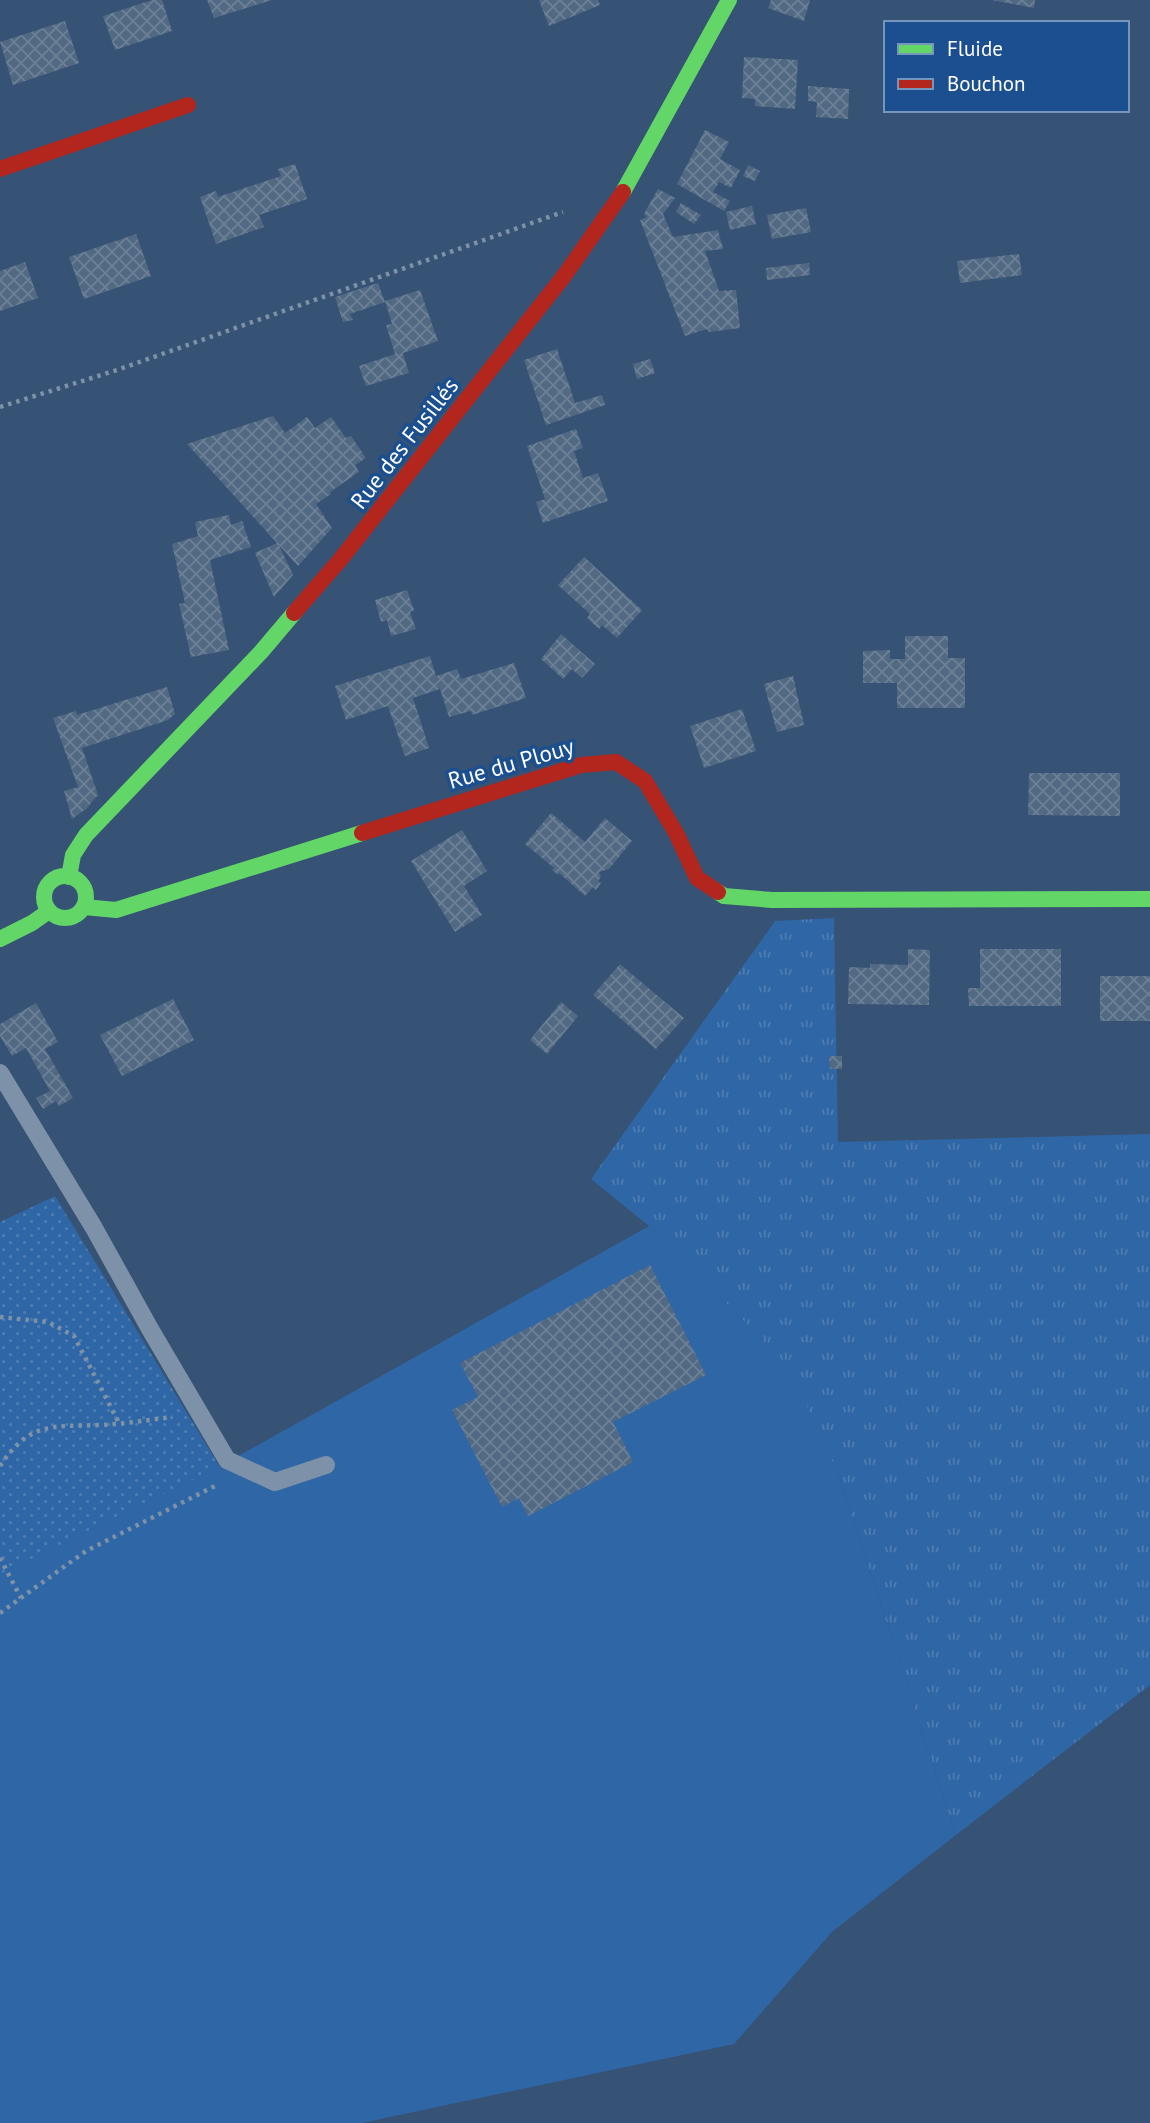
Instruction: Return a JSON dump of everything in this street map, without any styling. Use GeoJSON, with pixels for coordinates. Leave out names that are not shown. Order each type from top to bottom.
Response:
{"type":"FeatureCollection","features":[{"type":"Feature","properties":{"kind":"street","name":"Rue des Fusillés"},"geometry":{"type":"LineString","coordinates":[[69,877],[73,855],[86,835],[270,641],[348,549],[564,276],[624,191],[729,0]]}},
{"type":"Feature","properties":{"kind":"street"},"geometry":{"type":"LineString","coordinates":[[0,169],[188,105]]}},
{"type":"Feature","properties":{"kind":"street","name":"Rue du Plouy"},"geometry":{"type":"LineString","coordinates":[[83,906],[116,910],[581,765],[616,762],[645,781],[676,833],[697,878],[724,895],[772,900],[1150,899]]}},
{"type":"Feature","properties":{"kind":"street"},"geometry":{"type":"LineString","coordinates":[[69,877],[78,881],[86,897],[83,906],[77,915],[57,917],[49,911],[44,895],[47,887],[53,881],[69,877]]}},
{"type":"Feature","properties":{"kind":"street"},"geometry":{"type":"LineString","coordinates":[[0,939],[33,923],[49,911]]}},
{"type":"Feature","properties":{"kind":"lane"},"geometry":{"type":"LineString","coordinates":[[0,1073],[94,1228],[227,1460],[275,1482],[326,1465]]}},
{"type":"Feature","properties":{"kind":"path"},"geometry":{"type":"LineString","coordinates":[[0,407],[117,370],[572,209]]}},
{"type":"Feature","properties":{"kind":"path"},"geometry":{"type":"LineString","coordinates":[[0,1317],[48,1322],[74,1336],[119,1423]]}},
{"type":"Feature","properties":{"kind":"path"},"geometry":{"type":"LineString","coordinates":[[0,1466],[15,1445],[33,1433],[61,1424],[119,1423],[200,1414]]}},
{"type":"Feature","properties":{"kind":"path"},"geometry":{"type":"LineString","coordinates":[[0,1613],[86,1551],[248,1470]]}},
{"type":"Feature","properties":{"kind":"path"},"geometry":{"type":"LineString","coordinates":[[0,1558],[21,1598]]}},
{"type":"Feature","properties":{"kind":"green space"},"geometry":{"type":"Polygon","coordinates":[[[834,918],[838,1142],[1150,1134],[1150,1685],[956,1835],[838,1473],[762,1339],[649,1226],[591,1179],[775,921],[834,918]]]}},
{"type":"Feature","properties":{"kind":"green space"},"geometry":{"type":"Polygon","coordinates":[[[55,1196],[229,1482],[0,1654],[0,1222],[55,1196]]]}},
{"type":"Feature","properties":{"kind":"green space"},"geometry":{"type":"Polygon","coordinates":[[[649,1226],[762,1339],[794,1379],[838,1473],[956,1835],[832,1932],[734,2044],[362,2123],[0,2123],[0,1574],[215,1469],[649,1226]]]}},
{"type":"Feature","properties":{"kind":"building"},"geometry":{"type":"Polygon","coordinates":[[[152,0],[162,0],[172,31],[115,50],[103,16],[152,0]]]}},
{"type":"Feature","properties":{"kind":"building"},"geometry":{"type":"Polygon","coordinates":[[[207,0],[272,0],[214,18],[207,0]]]}},
{"type":"Feature","properties":{"kind":"building"},"geometry":{"type":"Polygon","coordinates":[[[539,0],[598,0],[600,5],[549,26],[539,0]]]}},
{"type":"Feature","properties":{"kind":"building"},"geometry":{"type":"Polygon","coordinates":[[[771,0],[810,0],[804,21],[768,8],[771,0]]]}},
{"type":"Feature","properties":{"kind":"building"},"geometry":{"type":"Polygon","coordinates":[[[992,0],[1035,0],[1034,8],[992,0]]]}},
{"type":"Feature","properties":{"kind":"building"},"geometry":{"type":"Polygon","coordinates":[[[65,21],[79,63],[13,85],[0,42],[65,21]]]}},
{"type":"Feature","properties":{"kind":"building"},"geometry":{"type":"Polygon","coordinates":[[[744,57],[798,60],[795,109],[755,106],[755,99],[742,98],[744,57]]]}},
{"type":"Feature","properties":{"kind":"building"},"geometry":{"type":"Polygon","coordinates":[[[808,86],[849,89],[848,119],[816,117],[817,102],[808,101],[808,86]]]}},
{"type":"Feature","properties":{"kind":"building"},"geometry":{"type":"Polygon","coordinates":[[[705,130],[729,142],[720,159],[740,170],[731,188],[719,182],[713,192],[730,201],[724,211],[677,184],[705,130]]]}},
{"type":"Feature","properties":{"kind":"building"},"geometry":{"type":"Polygon","coordinates":[[[295,164],[307,199],[259,215],[264,227],[216,244],[200,197],[216,191],[218,197],[281,176],[278,169],[295,164]]]}},
{"type":"Feature","properties":{"kind":"building"},"geometry":{"type":"Polygon","coordinates":[[[748,165],[760,171],[755,181],[743,176],[748,165]]]}},
{"type":"Feature","properties":{"kind":"building"},"geometry":{"type":"Polygon","coordinates":[[[658,189],[675,198],[663,214],[673,237],[718,230],[723,249],[705,251],[719,291],[736,290],[740,328],[709,332],[707,329],[685,336],[640,220],[647,217],[644,214],[658,189]]]}},
{"type":"Feature","properties":{"kind":"building"},"geometry":{"type":"Polygon","coordinates":[[[681,203],[701,215],[694,224],[676,212],[681,203]]]}},
{"type":"Feature","properties":{"kind":"building"},"geometry":{"type":"Polygon","coordinates":[[[752,206],[756,224],[730,230],[726,212],[752,206]]]}},
{"type":"Feature","properties":{"kind":"building"},"geometry":{"type":"Polygon","coordinates":[[[806,208],[811,232],[772,239],[767,215],[806,208]]]}},
{"type":"Feature","properties":{"kind":"building"},"geometry":{"type":"Polygon","coordinates":[[[136,234],[151,276],[84,299],[69,257],[136,234]]]}},
{"type":"Feature","properties":{"kind":"building"},"geometry":{"type":"Polygon","coordinates":[[[1019,254],[1022,275],[960,283],[957,261],[1019,254]]]}},
{"type":"Feature","properties":{"kind":"building"},"geometry":{"type":"Polygon","coordinates":[[[25,262],[38,298],[0,311],[0,271],[25,262]]]}},
{"type":"Feature","properties":{"kind":"building"},"geometry":{"type":"Polygon","coordinates":[[[809,263],[810,275],[767,280],[766,268],[809,263]]]}},
{"type":"Feature","properties":{"kind":"building"},"geometry":{"type":"Polygon","coordinates":[[[378,283],[385,302],[350,314],[353,320],[343,322],[335,297],[378,283]]]}},
{"type":"Feature","properties":{"kind":"building"},"geometry":{"type":"Polygon","coordinates":[[[420,290],[438,341],[403,353],[409,373],[366,386],[359,366],[395,354],[386,325],[392,324],[385,301],[420,290]]]}},
{"type":"Feature","properties":{"kind":"building"},"geometry":{"type":"Polygon","coordinates":[[[557,349],[575,403],[602,395],[605,405],[546,425],[524,360],[557,349]]]}},
{"type":"Feature","properties":{"kind":"building"},"geometry":{"type":"Polygon","coordinates":[[[650,359],[655,373],[637,379],[633,364],[650,359]]]}},
{"type":"Feature","properties":{"kind":"building"},"geometry":{"type":"Polygon","coordinates":[[[273,416],[285,433],[307,417],[315,428],[331,417],[346,438],[351,436],[366,458],[355,465],[359,472],[316,504],[332,528],[298,566],[279,545],[293,575],[274,597],[255,553],[277,543],[187,444],[273,416]]]}},
{"type":"Feature","properties":{"kind":"building"},"geometry":{"type":"Polygon","coordinates":[[[576,429],[583,448],[574,451],[583,478],[598,473],[608,501],[543,523],[536,502],[545,499],[527,446],[576,429]]]}},
{"type":"Feature","properties":{"kind":"building"},"geometry":{"type":"Polygon","coordinates":[[[229,515],[231,525],[242,521],[251,547],[210,560],[229,650],[191,657],[179,604],[185,603],[172,544],[198,536],[195,522],[229,515]]]}},
{"type":"Feature","properties":{"kind":"building"},"geometry":{"type":"Polygon","coordinates":[[[584,557],[642,610],[617,638],[602,625],[599,629],[587,618],[590,614],[558,585],[584,557]]]}},
{"type":"Feature","properties":{"kind":"building"},"geometry":{"type":"Polygon","coordinates":[[[407,590],[414,610],[410,612],[416,629],[391,636],[387,620],[381,622],[375,600],[407,590]]]}},
{"type":"Feature","properties":{"kind":"building"},"geometry":{"type":"Polygon","coordinates":[[[561,634],[595,664],[582,678],[572,669],[563,679],[541,659],[561,634]]]}},
{"type":"Feature","properties":{"kind":"building"},"geometry":{"type":"Polygon","coordinates":[[[905,636],[948,636],[948,658],[965,658],[965,708],[897,708],[897,683],[863,683],[863,651],[890,650],[890,659],[905,659],[905,636]]]}},
{"type":"Feature","properties":{"kind":"building"},"geometry":{"type":"Polygon","coordinates":[[[430,656],[436,676],[457,669],[461,679],[514,663],[526,698],[472,715],[471,711],[449,717],[440,689],[413,698],[429,748],[405,756],[388,706],[346,720],[335,686],[430,656]]]}},
{"type":"Feature","properties":{"kind":"building"},"geometry":{"type":"Polygon","coordinates":[[[793,676],[804,725],[777,732],[764,684],[793,676]]]}},
{"type":"Feature","properties":{"kind":"building"},"geometry":{"type":"Polygon","coordinates":[[[167,687],[175,714],[168,720],[82,748],[98,795],[86,809],[72,819],[64,791],[78,787],[53,718],[76,711],[77,715],[167,687]]]}},
{"type":"Feature","properties":{"kind":"building"},"geometry":{"type":"Polygon","coordinates":[[[742,709],[756,751],[704,768],[690,726],[742,709]]]}},
{"type":"Feature","properties":{"kind":"building"},"geometry":{"type":"Polygon","coordinates":[[[1029,773],[1120,773],[1120,816],[1028,815],[1029,773]]]}},
{"type":"Feature","properties":{"kind":"building"},"geometry":{"type":"Polygon","coordinates":[[[551,813],[585,842],[605,818],[632,841],[609,869],[599,872],[601,877],[598,881],[601,883],[596,890],[593,887],[585,896],[525,844],[551,813]]]}},
{"type":"Feature","properties":{"kind":"building"},"geometry":{"type":"Polygon","coordinates":[[[462,830],[487,871],[464,886],[482,915],[455,932],[411,861],[462,830]]]}},
{"type":"Feature","properties":{"kind":"building"},"geometry":{"type":"Polygon","coordinates":[[[908,949],[930,950],[929,1005],[848,1004],[849,967],[870,968],[870,964],[908,965],[908,949]]]}},
{"type":"Feature","properties":{"kind":"building"},"geometry":{"type":"Polygon","coordinates":[[[980,949],[1061,949],[1061,1006],[969,1006],[968,988],[980,988],[980,949]]]}},
{"type":"Feature","properties":{"kind":"building"},"geometry":{"type":"Polygon","coordinates":[[[620,964],[684,1018],[656,1049],[593,995],[620,964]]]}},
{"type":"Feature","properties":{"kind":"building"},"geometry":{"type":"Polygon","coordinates":[[[1100,976],[1150,976],[1150,1021],[1100,1021],[1100,976]]]}},
{"type":"Feature","properties":{"kind":"building"},"geometry":{"type":"Polygon","coordinates":[[[173,999],[194,1040],[122,1076],[100,1035],[173,999]]]}},
{"type":"Feature","properties":{"kind":"building"},"geometry":{"type":"Polygon","coordinates":[[[561,1002],[578,1016],[547,1054],[530,1040],[561,1002]]]}},
{"type":"Feature","properties":{"kind":"building"},"geometry":{"type":"Polygon","coordinates":[[[36,1003],[58,1042],[45,1049],[73,1098],[59,1106],[56,1101],[43,1109],[36,1098],[50,1091],[26,1048],[12,1056],[0,1036],[0,1024],[36,1003]]]}},
{"type":"Feature","properties":{"kind":"building"},"geometry":{"type":"Polygon","coordinates":[[[829,1056],[842,1056],[842,1069],[830,1069],[829,1056]]]}},
{"type":"Feature","properties":{"kind":"building"},"geometry":{"type":"Polygon","coordinates":[[[650,1265],[706,1375],[613,1422],[633,1462],[528,1516],[519,1498],[502,1507],[452,1410],[478,1397],[460,1363],[650,1265]]]}},
{"type":"Feature","properties":{"kind":"traffic: fast"},"geometry":{"type":"LineString","coordinates":[[623,192],[729,0]]}},
{"type":"Feature","properties":{"kind":"traffic: fast"},"geometry":{"type":"LineString","coordinates":[[69,877],[73,855],[86,835],[261,652],[294,613]]}},
{"type":"Feature","properties":{"kind":"traffic: fast"},"geometry":{"type":"LineString","coordinates":[[84,907],[116,910],[362,833]]}},
{"type":"Feature","properties":{"kind":"traffic: fast"},"geometry":{"type":"LineString","coordinates":[[65,876],[80,882],[86,897],[80,912],[65,918],[50,912],[44,897],[50,882],[65,876]]}},
{"type":"Feature","properties":{"kind":"traffic: fast"},"geometry":{"type":"LineString","coordinates":[[718,892],[724,896],[772,900],[1150,899]]}},
{"type":"Feature","properties":{"kind":"traffic: fast"},"geometry":{"type":"LineString","coordinates":[[0,939],[49,911]]}},
{"type":"Feature","properties":{"kind":"traffic: jam"},"geometry":{"type":"LineString","coordinates":[[0,169],[188,105]]}},
{"type":"Feature","properties":{"kind":"traffic: jam"},"geometry":{"type":"LineString","coordinates":[[294,613],[340,560],[564,276],[623,192]]}},
{"type":"Feature","properties":{"kind":"traffic: jam"},"geometry":{"type":"LineString","coordinates":[[362,833],[581,765],[616,762],[645,781],[676,833],[697,878],[718,892]]}}]}
